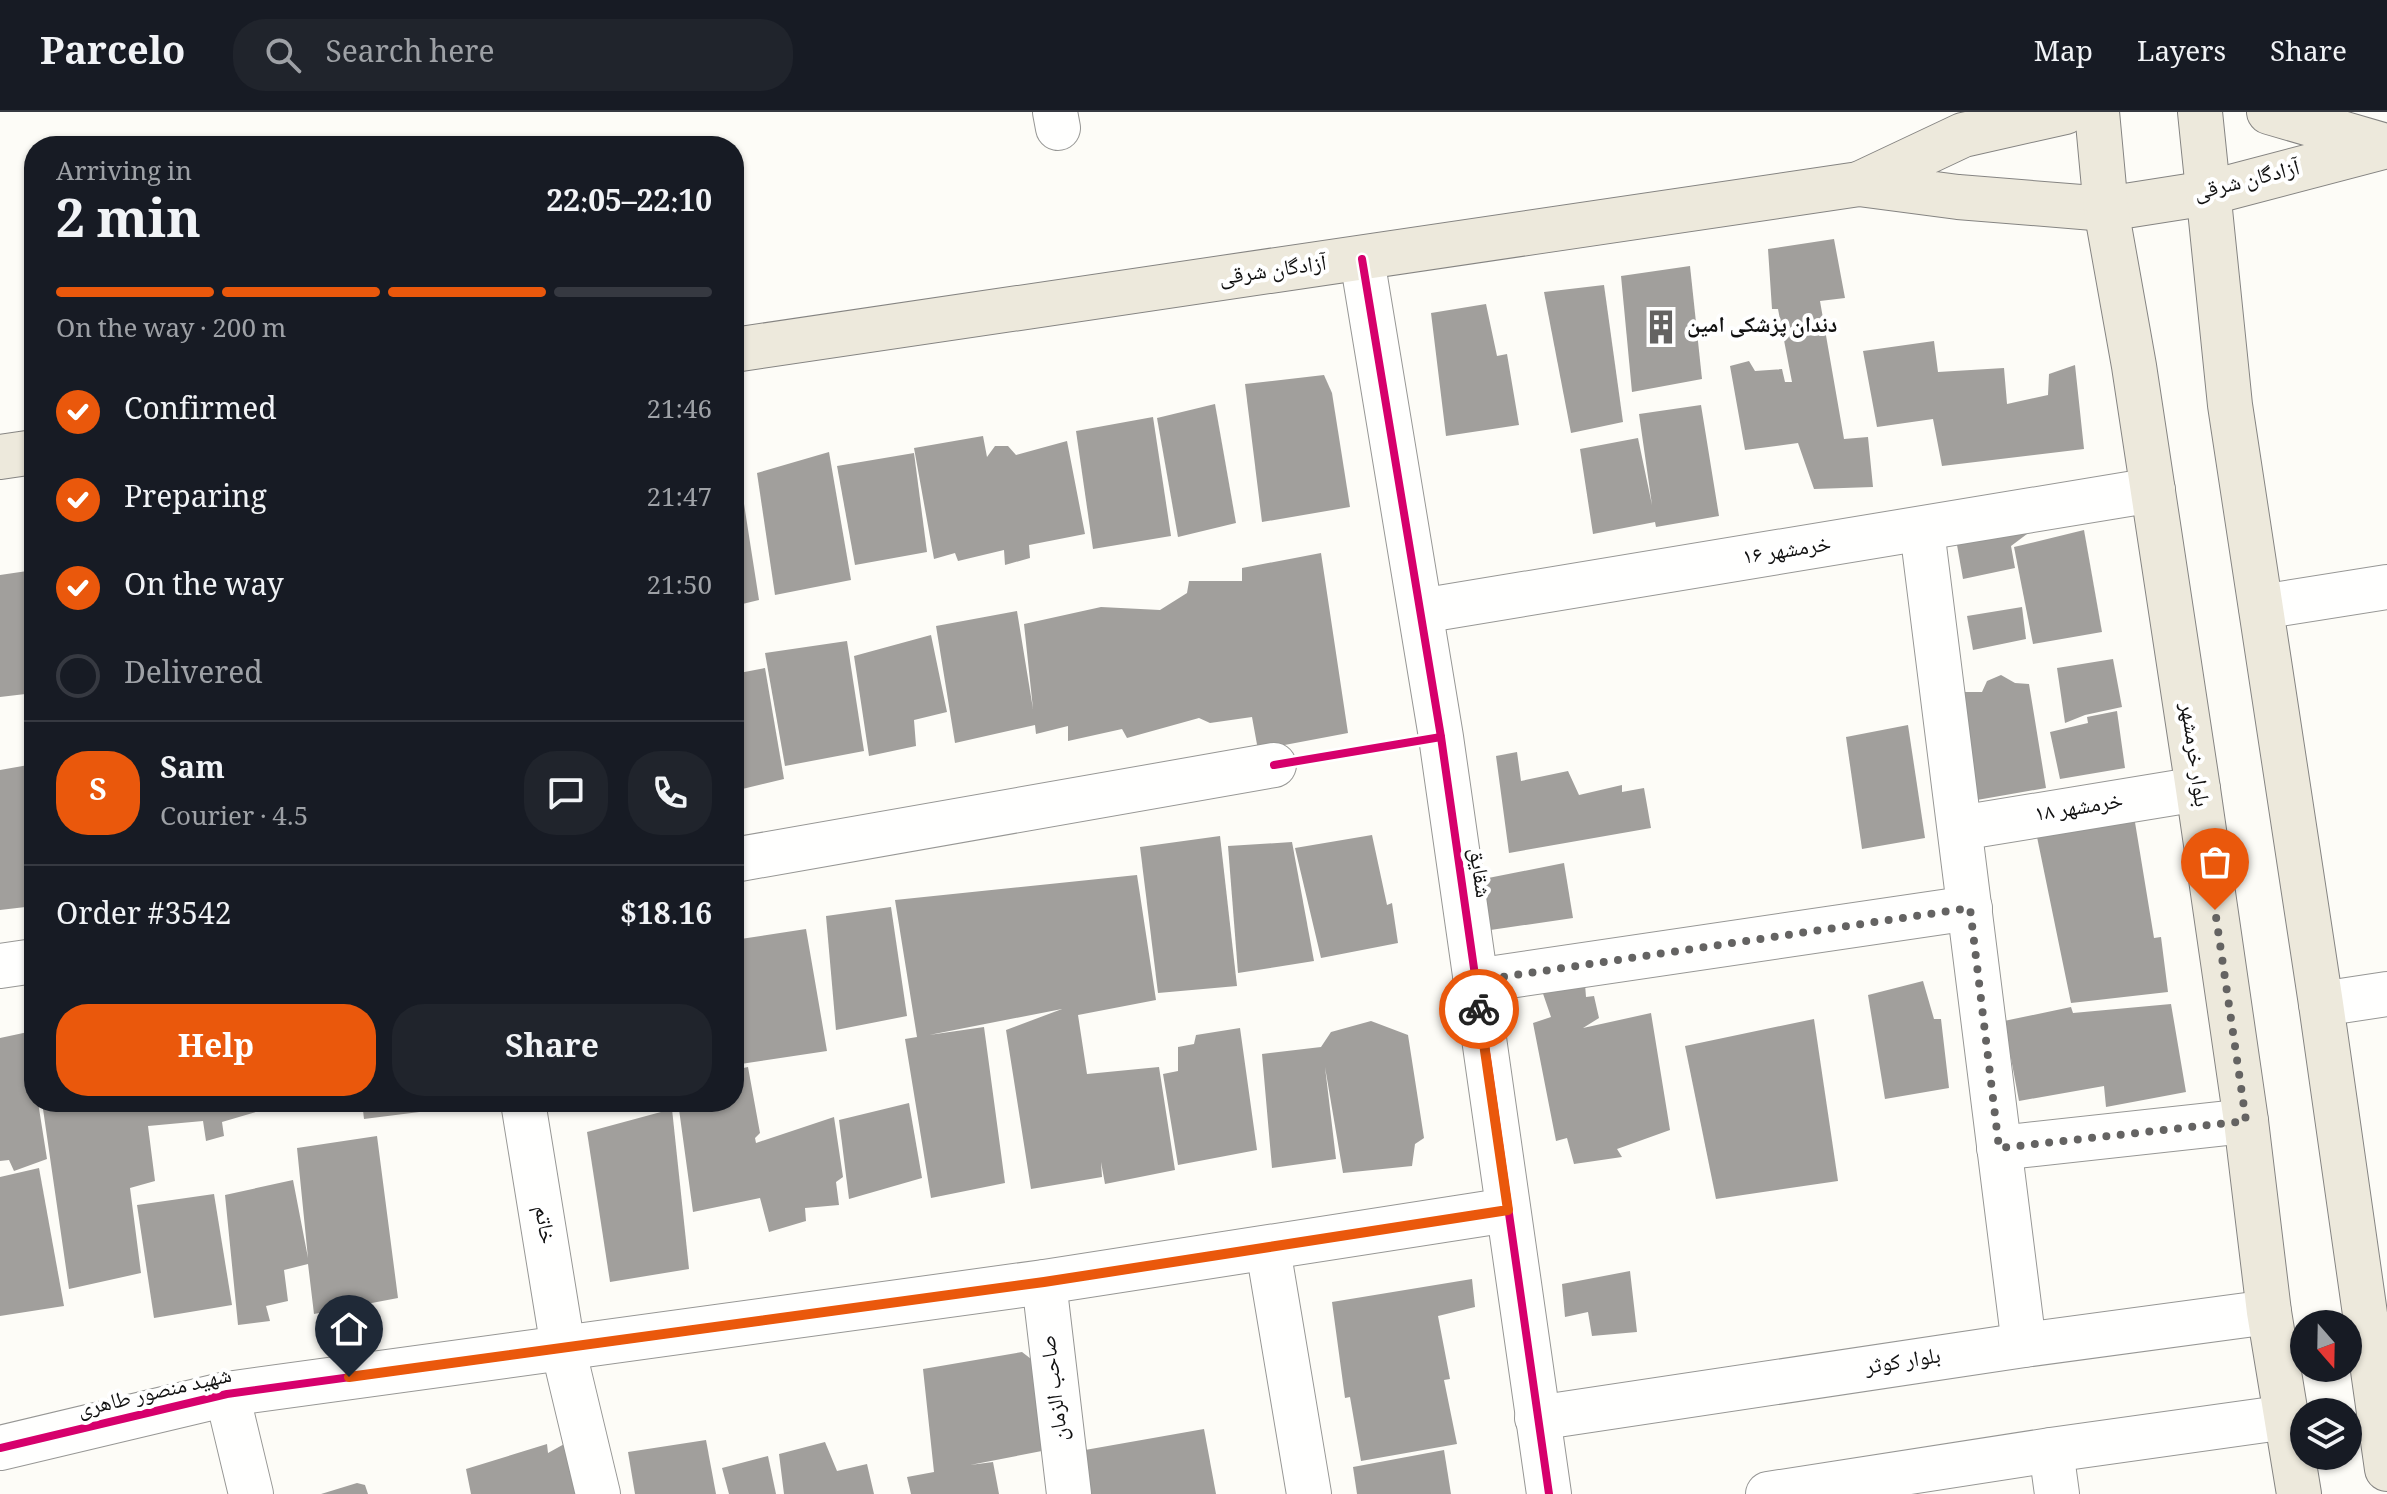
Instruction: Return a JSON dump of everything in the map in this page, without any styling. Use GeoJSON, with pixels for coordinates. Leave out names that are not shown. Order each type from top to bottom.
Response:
{"type":"FeatureCollection","features":[{"type":"Feature","properties":{"kind":"main road"},"geometry":{"type":"LineString","coordinates":[[1859,184],[1963,135],[2065,112]]}},
{"type":"Feature","properties":{"kind":"main road","name":"بلوار خرمشهر"},"geometry":{"type":"LineString","coordinates":[[2097,112],[2106,209],[2198,789],[2246,1121],[2269,1312],[2299,1494]]}},
{"type":"Feature","properties":{"kind":"main road"},"geometry":{"type":"LineString","coordinates":[[2200,112],[2230,405],[2321,1004],[2379,1354],[2387,1469]]}},
{"type":"Feature","properties":{"kind":"main road","name":"آزادگان شرقی"},"geometry":{"type":"LineString","coordinates":[[2269,112],[2387,146]]}},
{"type":"Feature","properties":{"kind":"main road","name":"آزادگان شرقی"},"geometry":{"type":"LineString","coordinates":[[744,349],[1859,184],[1958,197],[2106,209],[2208,193],[2387,146]]}},
{"type":"Feature","properties":{"kind":"main road"},"geometry":{"type":"LineString","coordinates":[[0,457],[24,453]]}},
{"type":"Feature","properties":{"kind":"street","name":"شقایق"},"geometry":{"type":"LineString","coordinates":[[1362,259],[1421,611],[1549,1494]]}},
{"type":"Feature","properties":{"kind":"street","name":"خرمشهر ۱۶"},"geometry":{"type":"LineString","coordinates":[[1421,611],[2153,490]]}},
{"type":"Feature","properties":{"kind":"street"},"geometry":{"type":"LineString","coordinates":[[1922,530],[2024,1345]]}},
{"type":"Feature","properties":{"kind":"street"},"geometry":{"type":"LineString","coordinates":[[2261,607],[2387,587]]}},
{"type":"Feature","properties":{"kind":"street"},"geometry":{"type":"LineString","coordinates":[[744,858],[1274,765]]}},
{"type":"Feature","properties":{"kind":"street","name":"خرمشهر ۱۸"},"geometry":{"type":"LineString","coordinates":[[1960,828],[2198,789]]}},
{"type":"Feature","properties":{"kind":"street"},"geometry":{"type":"LineString","coordinates":[[1475,981],[1970,908]]}},
{"type":"Feature","properties":{"kind":"street"},"geometry":{"type":"LineString","coordinates":[[0,966],[24,962]]}},
{"type":"Feature","properties":{"kind":"street"},"geometry":{"type":"LineString","coordinates":[[2321,1004],[2387,994]]}},
{"type":"Feature","properties":{"kind":"street","name":"خاتم"},"geometry":{"type":"LineString","coordinates":[[525,1112],[563,1348],[598,1494]]}},
{"type":"Feature","properties":{"kind":"street"},"geometry":{"type":"LineString","coordinates":[[1999,1148],[2246,1121]]}},
{"type":"Feature","properties":{"kind":"street","name":"شهید منصور طاهری"},"geometry":{"type":"LineString","coordinates":[[0,1448],[227,1394],[1044,1282],[1508,1210]]}},
{"type":"Feature","properties":{"kind":"street"},"geometry":{"type":"LineString","coordinates":[[1268,1249],[1309,1494]]}},
{"type":"Feature","properties":{"kind":"street","name":"صاحب الزمان"},"geometry":{"type":"LineString","coordinates":[[1044,1282],[1069,1494]]}},
{"type":"Feature","properties":{"kind":"street","name":"بلوار کوثر"},"geometry":{"type":"LineString","coordinates":[[1537,1418],[2024,1345],[2269,1312]]}},
{"type":"Feature","properties":{"kind":"street"},"geometry":{"type":"LineString","coordinates":[[227,1394],[251,1494]]}},
{"type":"Feature","properties":{"kind":"street"},"geometry":{"type":"LineString","coordinates":[[1768,1494],[2287,1417]]}},
{"type":"Feature","properties":{"kind":"street"},"geometry":{"type":"LineString","coordinates":[[2051,1450],[2057,1494]]}},
{"type":"Feature","properties":{"kind":"building"},"geometry":{"type":"Polygon","coordinates":[[[1834,239],[1845,298],[1820,301],[1844,439],[1868,437],[1873,487],[1814,489],[1798,443],[1745,450],[1730,366],[1749,361],[1755,371],[1782,369],[1785,382],[1792,382],[1778,309],[1772,309],[1768,249],[1834,239]]]}},
{"type":"Feature","properties":{"kind":"building","name":"دندان پزشکی امین"},"geometry":{"type":"Polygon","coordinates":[[[1690,266],[1702,379],[1632,392],[1621,276],[1690,266]]]}},
{"type":"Feature","properties":{"kind":"building"},"geometry":{"type":"Polygon","coordinates":[[[1604,285],[1623,422],[1571,433],[1544,292],[1604,285]]]}},
{"type":"Feature","properties":{"kind":"building"},"geometry":{"type":"Polygon","coordinates":[[[1486,304],[1497,356],[1507,354],[1519,425],[1446,436],[1431,313],[1486,304]]]}},
{"type":"Feature","properties":{"kind":"building"},"geometry":{"type":"Polygon","coordinates":[[[1934,341],[1938,372],[2004,368],[2007,404],[2048,395],[2049,374],[2075,365],[2084,449],[1942,466],[1933,419],[1877,427],[1863,351],[1934,341]]]}},
{"type":"Feature","properties":{"kind":"building"},"geometry":{"type":"Polygon","coordinates":[[[1324,375],[1332,393],[1350,507],[1262,522],[1245,384],[1324,375]]]}},
{"type":"Feature","properties":{"kind":"building"},"geometry":{"type":"Polygon","coordinates":[[[1215,404],[1236,523],[1178,537],[1157,418],[1215,404]]]}},
{"type":"Feature","properties":{"kind":"building"},"geometry":{"type":"Polygon","coordinates":[[[1701,405],[1719,516],[1656,527],[1655,522],[1593,534],[1580,449],[1638,438],[1652,505],[1639,414],[1701,405]]]}},
{"type":"Feature","properties":{"kind":"building"},"geometry":{"type":"Polygon","coordinates":[[[1153,417],[1171,536],[1093,549],[1076,431],[1153,417]]]}},
{"type":"Feature","properties":{"kind":"building"},"geometry":{"type":"Polygon","coordinates":[[[983,436],[987,457],[995,446],[1008,446],[1016,455],[1067,441],[1085,534],[1029,545],[1030,558],[1005,565],[1004,550],[958,561],[955,553],[934,559],[914,448],[983,436]]]}},
{"type":"Feature","properties":{"kind":"building"},"geometry":{"type":"Polygon","coordinates":[[[829,452],[851,580],[775,595],[757,473],[829,452]]]}},
{"type":"Feature","properties":{"kind":"building"},"geometry":{"type":"Polygon","coordinates":[[[914,453],[927,552],[855,565],[837,466],[914,453]]]}},
{"type":"Feature","properties":{"kind":"building"},"geometry":{"type":"Polygon","coordinates":[[[744,504],[759,600],[744,604],[744,504]]]}},
{"type":"Feature","properties":{"kind":"building"},"geometry":{"type":"Polygon","coordinates":[[[2023,515],[2027,534],[2011,546],[2015,568],[1963,579],[1954,528],[2023,515]]]}},
{"type":"Feature","properties":{"kind":"building"},"geometry":{"type":"Polygon","coordinates":[[[2084,530],[2102,632],[2033,644],[2014,547],[2084,530]]]}},
{"type":"Feature","properties":{"kind":"building"},"geometry":{"type":"Polygon","coordinates":[[[1321,553],[1348,733],[1258,750],[1252,717],[1210,723],[1199,718],[1127,738],[1122,729],[1068,741],[1068,726],[1036,734],[1035,725],[955,743],[936,626],[1017,611],[1033,709],[1024,624],[1101,607],[1160,610],[1187,593],[1189,581],[1242,581],[1242,568],[1321,553]]]}},
{"type":"Feature","properties":{"kind":"building"},"geometry":{"type":"Polygon","coordinates":[[[24,571],[24,694],[0,697],[0,575],[24,571]]]}},
{"type":"Feature","properties":{"kind":"building"},"geometry":{"type":"Polygon","coordinates":[[[2022,607],[2026,639],[1973,650],[1967,616],[2022,607]]]}},
{"type":"Feature","properties":{"kind":"building"},"geometry":{"type":"Polygon","coordinates":[[[931,635],[947,712],[914,720],[916,746],[869,756],[854,656],[931,635]]]}},
{"type":"Feature","properties":{"kind":"building"},"geometry":{"type":"Polygon","coordinates":[[[847,641],[864,751],[785,766],[765,653],[847,641]]]}},
{"type":"Feature","properties":{"kind":"building"},"geometry":{"type":"Polygon","coordinates":[[[2113,659],[2122,707],[2065,723],[2057,668],[2113,659]]]}},
{"type":"Feature","properties":{"kind":"building"},"geometry":{"type":"Polygon","coordinates":[[[765,668],[784,779],[744,789],[744,672],[765,668]]]}},
{"type":"Feature","properties":{"kind":"building"},"geometry":{"type":"Polygon","coordinates":[[[2001,675],[2015,683],[2029,684],[2046,788],[1977,800],[1963,692],[1982,692],[1987,681],[2001,675]]]}},
{"type":"Feature","properties":{"kind":"building"},"geometry":{"type":"Polygon","coordinates":[[[2117,711],[2125,768],[2060,779],[2050,732],[2088,723],[2087,717],[2117,711]]]}},
{"type":"Feature","properties":{"kind":"building"},"geometry":{"type":"Polygon","coordinates":[[[1908,725],[1925,838],[1862,849],[1846,737],[1908,725]]]}},
{"type":"Feature","properties":{"kind":"building"},"geometry":{"type":"Polygon","coordinates":[[[1517,752],[1521,781],[1568,771],[1579,795],[1622,785],[1622,792],[1644,788],[1651,828],[1509,853],[1496,756],[1517,752]]]}},
{"type":"Feature","properties":{"kind":"building"},"geometry":{"type":"Polygon","coordinates":[[[24,766],[24,907],[0,910],[0,770],[24,766]]]}},
{"type":"Feature","properties":{"kind":"building"},"geometry":{"type":"Polygon","coordinates":[[[2132,804],[2154,938],[2161,937],[2168,992],[2071,1003],[2036,832],[2132,804]]]}},
{"type":"Feature","properties":{"kind":"building"},"geometry":{"type":"Polygon","coordinates":[[[1372,835],[1387,905],[1392,903],[1398,943],[1321,958],[1295,848],[1372,835]]]}},
{"type":"Feature","properties":{"kind":"building"},"geometry":{"type":"Polygon","coordinates":[[[1220,836],[1237,986],[1158,993],[1140,847],[1220,836]]]}},
{"type":"Feature","properties":{"kind":"building"},"geometry":{"type":"Polygon","coordinates":[[[1292,842],[1314,961],[1238,973],[1228,846],[1292,842]]]}},
{"type":"Feature","properties":{"kind":"building"},"geometry":{"type":"Polygon","coordinates":[[[1564,863],[1573,918],[1477,932],[1468,882],[1564,863]]]}},
{"type":"Feature","properties":{"kind":"building"},"geometry":{"type":"Polygon","coordinates":[[[1137,875],[1156,1000],[1078,1015],[1087,1074],[1159,1067],[1175,1170],[1105,1184],[1101,1162],[1102,1177],[1031,1189],[1006,1030],[1062,1009],[929,1035],[984,1027],[1005,1183],[931,1198],[905,1039],[917,1037],[895,900],[1137,875]]]}},
{"type":"Feature","properties":{"kind":"building"},"geometry":{"type":"Polygon","coordinates":[[[891,907],[907,1016],[836,1030],[826,916],[891,907]]]}},
{"type":"Feature","properties":{"kind":"building"},"geometry":{"type":"Polygon","coordinates":[[[806,929],[827,1051],[744,1063],[744,938],[806,929]]]}},
{"type":"Feature","properties":{"kind":"building"},"geometry":{"type":"Polygon","coordinates":[[[1584,971],[1586,997],[1594,996],[1599,1018],[1583,1028],[1651,1013],[1670,1130],[1617,1149],[1622,1157],[1574,1164],[1567,1138],[1556,1141],[1533,1023],[1551,1017],[1539,982],[1584,971]]]}},
{"type":"Feature","properties":{"kind":"building"},"geometry":{"type":"Polygon","coordinates":[[[1923,981],[1934,1019],[1941,1019],[1949,1088],[1885,1099],[1868,995],[1923,981]]]}},
{"type":"Feature","properties":{"kind":"building"},"geometry":{"type":"Polygon","coordinates":[[[2171,1004],[2186,1092],[2106,1107],[2104,1086],[2019,1101],[2004,1021],[2071,1007],[2073,1013],[2171,1004]]]}},
{"type":"Feature","properties":{"kind":"building"},"geometry":{"type":"Polygon","coordinates":[[[1814,1019],[1838,1181],[1716,1199],[1685,1046],[1814,1019]]]}},
{"type":"Feature","properties":{"kind":"building"},"geometry":{"type":"Polygon","coordinates":[[[1371,1021],[1408,1035],[1424,1138],[1415,1144],[1412,1166],[1343,1173],[1325,1067],[1336,1159],[1272,1168],[1262,1054],[1321,1047],[1331,1032],[1371,1021]]]}},
{"type":"Feature","properties":{"kind":"building"},"geometry":{"type":"Polygon","coordinates":[[[1240,1028],[1257,1150],[1178,1165],[1163,1074],[1178,1071],[1178,1047],[1194,1044],[1196,1035],[1240,1028]]]}},
{"type":"Feature","properties":{"kind":"building"},"geometry":{"type":"Polygon","coordinates":[[[24,1033],[24,1112],[40,1112],[47,1159],[14,1171],[9,1160],[0,1161],[0,1038],[24,1033]]]}},
{"type":"Feature","properties":{"kind":"building"},"geometry":{"type":"Polygon","coordinates":[[[748,1067],[760,1133],[755,1138],[756,1143],[834,1117],[843,1177],[836,1182],[839,1205],[805,1208],[806,1221],[769,1232],[760,1198],[693,1212],[679,1112],[744,1112],[744,1068],[748,1067]]]}},
{"type":"Feature","properties":{"kind":"building"},"geometry":{"type":"Polygon","coordinates":[[[909,1103],[922,1178],[849,1199],[839,1120],[909,1103]]]}},
{"type":"Feature","properties":{"kind":"building"},"geometry":{"type":"Polygon","coordinates":[[[43,1112],[256,1112],[222,1122],[224,1136],[206,1141],[203,1121],[148,1126],[155,1181],[130,1188],[141,1273],[69,1289],[43,1112]]]}},
{"type":"Feature","properties":{"kind":"building"},"geometry":{"type":"Polygon","coordinates":[[[363,1112],[419,1112],[364,1119],[363,1112]]]}},
{"type":"Feature","properties":{"kind":"building"},"geometry":{"type":"Polygon","coordinates":[[[661,1112],[672,1112],[689,1269],[610,1282],[587,1132],[661,1112]]]}},
{"type":"Feature","properties":{"kind":"building"},"geometry":{"type":"Polygon","coordinates":[[[377,1136],[398,1298],[314,1314],[308,1264],[284,1270],[288,1301],[266,1306],[270,1321],[238,1325],[225,1195],[293,1180],[308,1258],[297,1148],[377,1136]]]}},
{"type":"Feature","properties":{"kind":"building"},"geometry":{"type":"Polygon","coordinates":[[[39,1168],[64,1306],[0,1316],[0,1177],[39,1168]]]}},
{"type":"Feature","properties":{"kind":"building"},"geometry":{"type":"Polygon","coordinates":[[[214,1194],[232,1305],[154,1318],[137,1205],[214,1194]]]}},
{"type":"Feature","properties":{"kind":"building"},"geometry":{"type":"Polygon","coordinates":[[[1630,1271],[1637,1332],[1592,1336],[1588,1312],[1565,1317],[1562,1284],[1630,1271]]]}},
{"type":"Feature","properties":{"kind":"building"},"geometry":{"type":"Polygon","coordinates":[[[1472,1279],[1475,1307],[1438,1316],[1450,1379],[1444,1380],[1457,1444],[1361,1461],[1350,1397],[1345,1398],[1332,1302],[1472,1279]]]}},
{"type":"Feature","properties":{"kind":"building"},"geometry":{"type":"Polygon","coordinates":[[[1022,1352],[1035,1362],[1047,1450],[970,1465],[993,1462],[999,1494],[911,1494],[907,1477],[934,1472],[923,1369],[1022,1352]]]}},
{"type":"Feature","properties":{"kind":"building"},"geometry":{"type":"Polygon","coordinates":[[[1204,1429],[1216,1494],[1091,1494],[1085,1450],[1204,1429]]]}},
{"type":"Feature","properties":{"kind":"building"},"geometry":{"type":"Polygon","coordinates":[[[706,1440],[716,1494],[635,1494],[628,1452],[706,1440]]]}},
{"type":"Feature","properties":{"kind":"building"},"geometry":{"type":"Polygon","coordinates":[[[825,1442],[837,1471],[867,1464],[874,1494],[784,1494],[779,1454],[825,1442]]]}},
{"type":"Feature","properties":{"kind":"building"},"geometry":{"type":"Polygon","coordinates":[[[566,1443],[578,1494],[471,1494],[466,1469],[547,1444],[548,1453],[566,1443]]]}},
{"type":"Feature","properties":{"kind":"building"},"geometry":{"type":"Polygon","coordinates":[[[1444,1450],[1451,1494],[1357,1494],[1353,1467],[1444,1450]]]}},
{"type":"Feature","properties":{"kind":"building"},"geometry":{"type":"Polygon","coordinates":[[[768,1456],[776,1494],[729,1494],[722,1468],[768,1456]]]}},
{"type":"Feature","properties":{"kind":"building"},"geometry":{"type":"Polygon","coordinates":[[[357,1483],[365,1485],[368,1494],[321,1494],[357,1483]]]}},
{"type":"Feature","properties":{"kind":"cycle path"},"geometry":{"type":"LineString","coordinates":[[1362,259],[1441,737],[1549,1494]]}},
{"type":"Feature","properties":{"kind":"cycle path"},"geometry":{"type":"LineString","coordinates":[[1274,765],[1441,737]]}},
{"type":"Feature","properties":{"kind":"cycle path"},"geometry":{"type":"LineString","coordinates":[[0,1448],[227,1394],[1044,1282],[1508,1210]]}},
{"type":"Feature","properties":{"kind":"way so far"},"geometry":{"type":"LineString","coordinates":[[1479,1009],[1475,981],[1970,908],[1999,1148],[2246,1121],[2215,910]]}},
{"type":"Feature","properties":{"kind":"place","name":"دندان پزشکی امین"},"geometry":{"type":"Point","coordinates":[1661,327]}},
{"type":"Feature","properties":{"kind":"route"},"geometry":{"type":"LineString","coordinates":[[349,1377],[1044,1282],[1508,1210],[1479,1009]]}}]}
